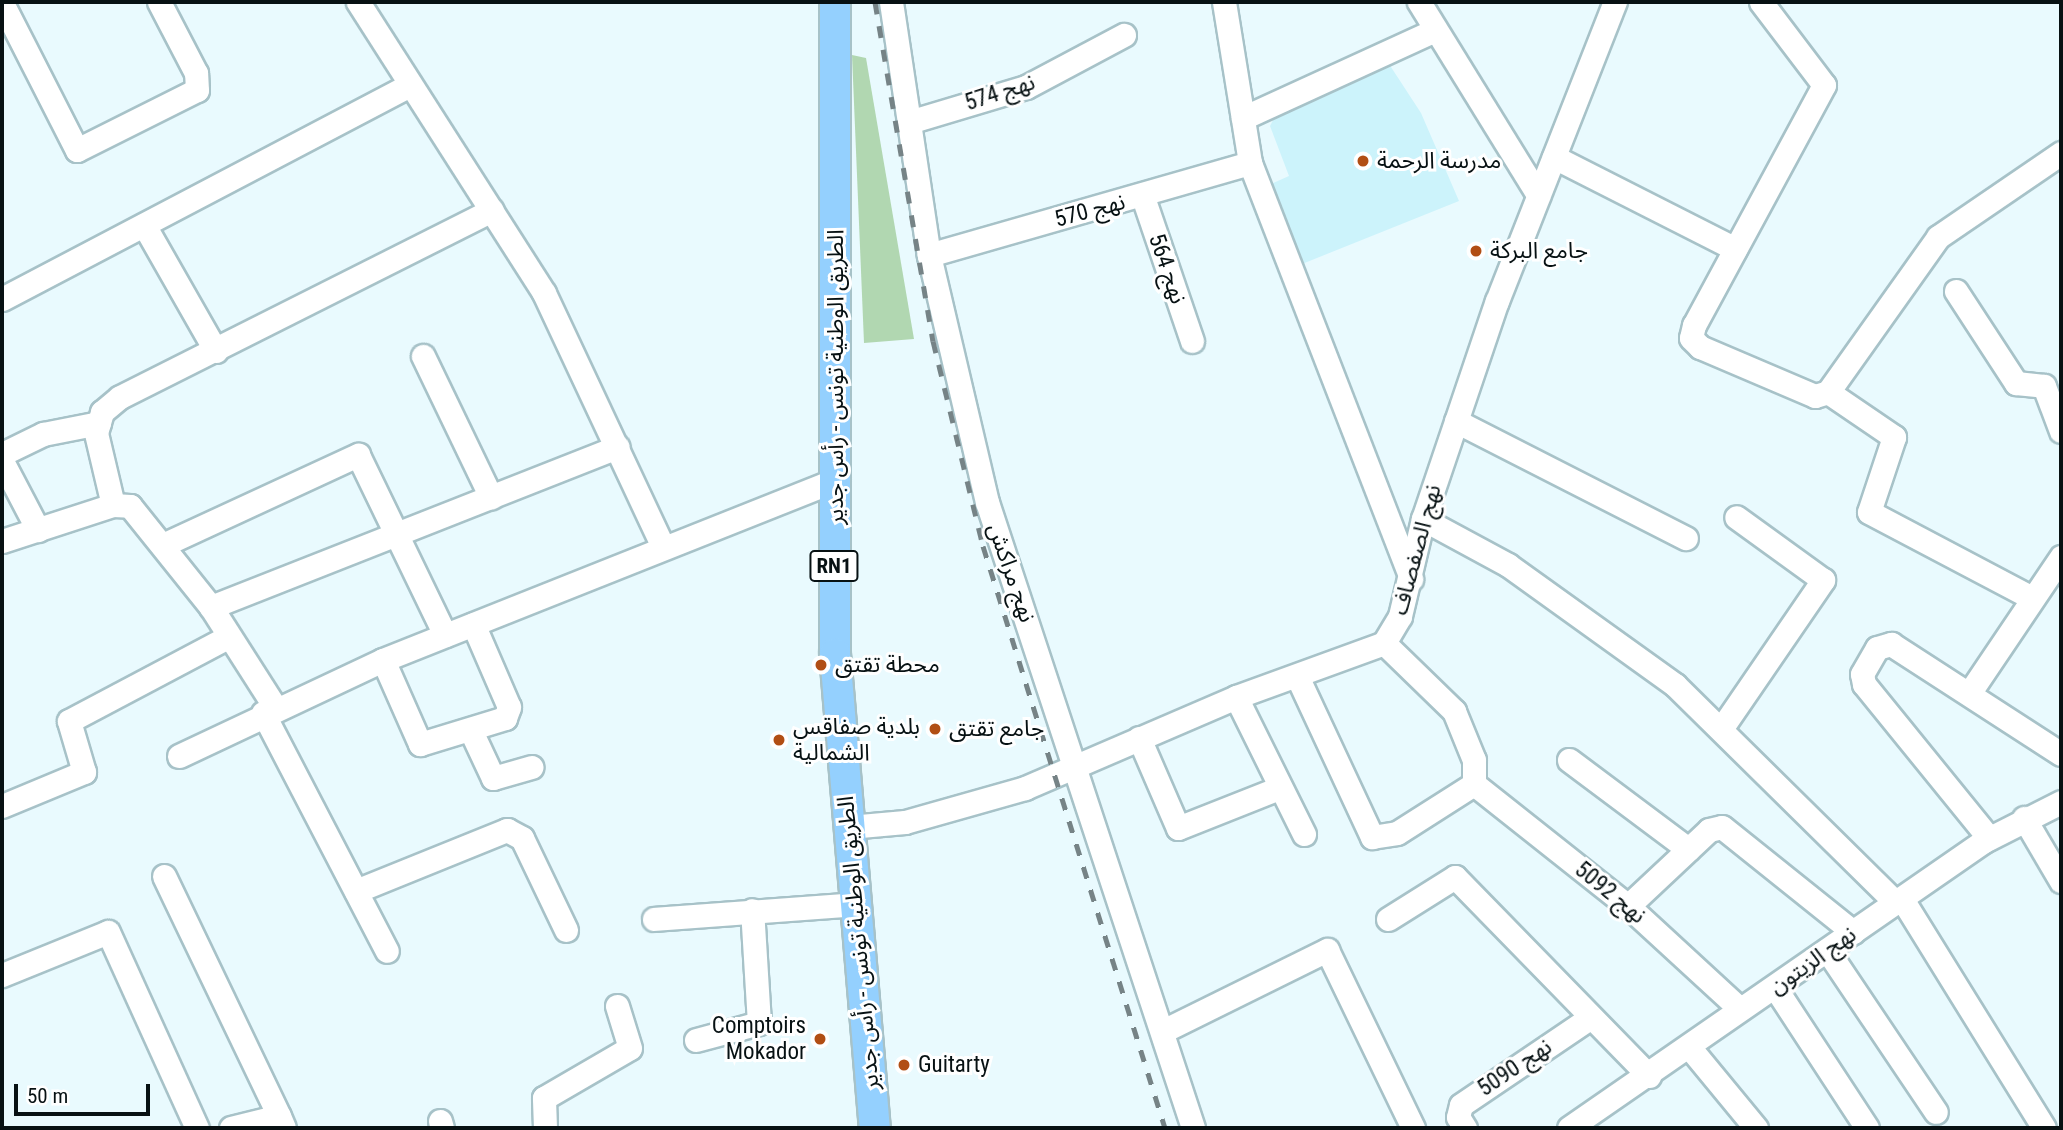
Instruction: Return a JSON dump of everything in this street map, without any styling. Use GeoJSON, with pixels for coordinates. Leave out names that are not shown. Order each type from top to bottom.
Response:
{"type":"FeatureCollection","features":[{"type":"Feature","properties":{"kind":"main road","name":"الطريق الوطنية تونس - رأس جدير"},"geometry":{"type":"LineString","coordinates":[[835,2],[835,654],[875,1128]]}},
{"type":"Feature","properties":{"kind":"street"},"geometry":{"type":"LineString","coordinates":[[2,3],[77,150],[197,90],[196,73],[159,2]]}},
{"type":"Feature","properties":{"kind":"street"},"geometry":{"type":"LineString","coordinates":[[358,2],[544,293],[663,547]]}},
{"type":"Feature","properties":{"kind":"street","name":"نهج مراكش"},"geometry":{"type":"LineString","coordinates":[[891,2],[929,255],[986,502],[1165,1030],[1193,1128]]}},
{"type":"Feature","properties":{"kind":"street"},"geometry":{"type":"LineString","coordinates":[[1224,2],[1250,163],[1411,579]]}},
{"type":"Feature","properties":{"kind":"street"},"geometry":{"type":"LineString","coordinates":[[1419,2],[1538,195]]}},
{"type":"Feature","properties":{"kind":"street","name":"نهج الصفصاف"},"geometry":{"type":"LineString","coordinates":[[849,827],[936,814],[1077,768],[1236,696],[1384,643],[1411,579],[1423,519],[1456,421],[1538,195],[1615,2]]}},
{"type":"Feature","properties":{"kind":"street"},"geometry":{"type":"LineString","coordinates":[[1761,2],[1824,85],[1735,249],[1691,338],[1815,396],[1828,392],[1938,237],[2061,153]]}},
{"type":"Feature","properties":{"kind":"street"},"geometry":{"type":"LineString","coordinates":[[1243,118],[1435,30]]}},
{"type":"Feature","properties":{"kind":"street","name":"نهج 574"},"geometry":{"type":"LineString","coordinates":[[909,121],[1026,88],[1124,35]]}},
{"type":"Feature","properties":{"kind":"street"},"geometry":{"type":"LineString","coordinates":[[2,299],[410,85]]}},
{"type":"Feature","properties":{"kind":"street"},"geometry":{"type":"LineString","coordinates":[[1554,157],[1735,249]]}},
{"type":"Feature","properties":{"kind":"street","name":"نهج 570"},"geometry":{"type":"LineString","coordinates":[[929,255],[1143,197],[1250,163]]}},
{"type":"Feature","properties":{"kind":"street","name":"نهج 564"},"geometry":{"type":"LineString","coordinates":[[1143,197],[1192,341]]}},
{"type":"Feature","properties":{"kind":"street"},"geometry":{"type":"LineString","coordinates":[[113,505],[96,442],[102,412],[120,397],[492,210]]}},
{"type":"Feature","properties":{"kind":"street"},"geometry":{"type":"LineString","coordinates":[[144,225],[216,351]]}},
{"type":"Feature","properties":{"kind":"street"},"geometry":{"type":"LineString","coordinates":[[1956,291],[2016,383],[2044,386],[2061,431]]}},
{"type":"Feature","properties":{"kind":"street"},"geometry":{"type":"LineString","coordinates":[[423,356],[491,497]]}},
{"type":"Feature","properties":{"kind":"street"},"geometry":{"type":"LineString","coordinates":[[1828,392],[1894,437],[1869,512],[2030,597]]}},
{"type":"Feature","properties":{"kind":"street"},"geometry":{"type":"LineString","coordinates":[[1456,421],[1686,538]]}},
{"type":"Feature","properties":{"kind":"street"},"geometry":{"type":"LineString","coordinates":[[2,454],[43,434],[99,423]]}},
{"type":"Feature","properties":{"kind":"street"},"geometry":{"type":"LineString","coordinates":[[211,607],[618,447]]}},
{"type":"Feature","properties":{"kind":"street"},"geometry":{"type":"LineString","coordinates":[[165,544],[358,455],[400,533],[445,635]]}},
{"type":"Feature","properties":{"kind":"street"},"geometry":{"type":"LineString","coordinates":[[2,461],[38,530]]}},
{"type":"Feature","properties":{"kind":"street"},"geometry":{"type":"LineString","coordinates":[[179,755],[269,710],[383,660],[837,479]]}},
{"type":"Feature","properties":{"kind":"street"},"geometry":{"type":"LineString","coordinates":[[2,541],[113,505],[139,512],[211,607],[226,638],[269,710],[387,951]]}},
{"type":"Feature","properties":{"kind":"street"},"geometry":{"type":"LineString","coordinates":[[1721,729],[1823,580],[1736,517]]}},
{"type":"Feature","properties":{"kind":"street"},"geometry":{"type":"LineString","coordinates":[[1423,519],[1508,565],[1675,685],[1899,901],[2045,1128]]}},
{"type":"Feature","properties":{"kind":"street"},"geometry":{"type":"LineString","coordinates":[[1970,692],[2030,597],[2061,557]]}},
{"type":"Feature","properties":{"kind":"street"},"geometry":{"type":"LineString","coordinates":[[383,660],[420,744],[471,731],[510,714],[473,624]]}},
{"type":"Feature","properties":{"kind":"street"},"geometry":{"type":"LineString","coordinates":[[2,806],[86,769],[69,721],[226,638]]}},
{"type":"Feature","properties":{"kind":"street"},"geometry":{"type":"LineString","coordinates":[[1297,676],[1372,837],[1386,838],[1474,784],[1474,760],[1454,711],[1384,643]]}},
{"type":"Feature","properties":{"kind":"street"},"geometry":{"type":"LineString","coordinates":[[1989,838],[1864,684],[1863,674],[1877,648],[1891,644],[1970,692],[2061,754]]}},
{"type":"Feature","properties":{"kind":"street"},"geometry":{"type":"LineString","coordinates":[[1236,696],[1304,834]]}},
{"type":"Feature","properties":{"kind":"street"},"geometry":{"type":"LineString","coordinates":[[471,731],[493,778],[531,767]]}},
{"type":"Feature","properties":{"kind":"street"},"geometry":{"type":"LineString","coordinates":[[1139,738],[1178,828],[1279,788]]}},
{"type":"Feature","properties":{"kind":"street"},"geometry":{"type":"LineString","coordinates":[[1569,760],[1688,849]]}},
{"type":"Feature","properties":{"kind":"street","name":"نهج 5092"},"geometry":{"type":"LineString","coordinates":[[1474,784],[1628,906],[1740,1009]]}},
{"type":"Feature","properties":{"kind":"street","name":"نهج الزيتون"},"geometry":{"type":"LineString","coordinates":[[1569,1128],[1690,1048],[1740,1009],[1776,989],[1827,950],[1989,838],[2024,818],[2061,802]]}},
{"type":"Feature","properties":{"kind":"street"},"geometry":{"type":"LineString","coordinates":[[2024,818],[2061,881]]}},
{"type":"Feature","properties":{"kind":"street"},"geometry":{"type":"LineString","coordinates":[[356,891],[507,830],[522,838],[566,930]]}},
{"type":"Feature","properties":{"kind":"street"},"geometry":{"type":"LineString","coordinates":[[1628,906],[1709,830],[1730,830],[1853,932]]}},
{"type":"Feature","properties":{"kind":"street"},"geometry":{"type":"LineString","coordinates":[[164,876],[282,1122],[231,1128]]}},
{"type":"Feature","properties":{"kind":"street"},"geometry":{"type":"LineString","coordinates":[[1388,919],[1455,877],[1649,1076]]}},
{"type":"Feature","properties":{"kind":"street"},"geometry":{"type":"LineString","coordinates":[[654,919],[856,904]]}},
{"type":"Feature","properties":{"kind":"street"},"geometry":{"type":"LineString","coordinates":[[696,1040],[759,1023],[752,910]]}},
{"type":"Feature","properties":{"kind":"street"},"geometry":{"type":"LineString","coordinates":[[2,975],[108,932],[197,1128]]}},
{"type":"Feature","properties":{"kind":"street"},"geometry":{"type":"LineString","coordinates":[[1165,1030],[1327,950],[1413,1128]]}},
{"type":"Feature","properties":{"kind":"street"},"geometry":{"type":"LineString","coordinates":[[1827,950],[1936,1112]]}},
{"type":"Feature","properties":{"kind":"street"},"geometry":{"type":"LineString","coordinates":[[1776,989],[1867,1128]]}},
{"type":"Feature","properties":{"kind":"street"},"geometry":{"type":"LineString","coordinates":[[545,1128],[544,1098],[630,1048],[617,1006]]}},
{"type":"Feature","properties":{"kind":"street","name":"نهج 5090"},"geometry":{"type":"LineString","coordinates":[[1465,1128],[1458,1117],[1461,1105],[1591,1017]]}},
{"type":"Feature","properties":{"kind":"street"},"geometry":{"type":"LineString","coordinates":[[1690,1048],[1756,1128]]}},
{"type":"Feature","properties":{"kind":"shaded area","name":"مدرسة الرحمة"},"geometry":{"type":"Polygon","coordinates":[[[1389,64],[1421,113],[1459,201],[1302,264],[1271,184],[1289,176],[1270,126],[1275,116],[1389,64]]]}},
{"type":"Feature","properties":{"kind":"green space"},"geometry":{"type":"Polygon","coordinates":[[[852,55],[866,58],[914,339],[864,343],[852,55]]]}},
{"type":"Feature","properties":{"kind":"railway"},"geometry":{"type":"LineString","coordinates":[[875,2],[933,341],[983,546],[1165,1128]]}},
{"type":"Feature","properties":{"kind":"place","name":"مدرسة الرحمة"},"geometry":{"type":"Point","coordinates":[1363,161]}},
{"type":"Feature","properties":{"kind":"place","name":"جامع البركة"},"geometry":{"type":"Point","coordinates":[1476,251]}},
{"type":"Feature","properties":{"kind":"place","name":"محطة تقتق"},"geometry":{"type":"Point","coordinates":[821,665]}},
{"type":"Feature","properties":{"kind":"place","name":"جامع تقتق"},"geometry":{"type":"Point","coordinates":[935,729]}},
{"type":"Feature","properties":{"kind":"place","name":"بلدية صفاقس الشمالية"},"geometry":{"type":"Point","coordinates":[779,740]}},
{"type":"Feature","properties":{"kind":"place","name":"Comptoirs Mokador"},"geometry":{"type":"Point","coordinates":[820,1039]}},
{"type":"Feature","properties":{"kind":"place","name":"Guitarty"},"geometry":{"type":"Point","coordinates":[904,1065]}}]}
